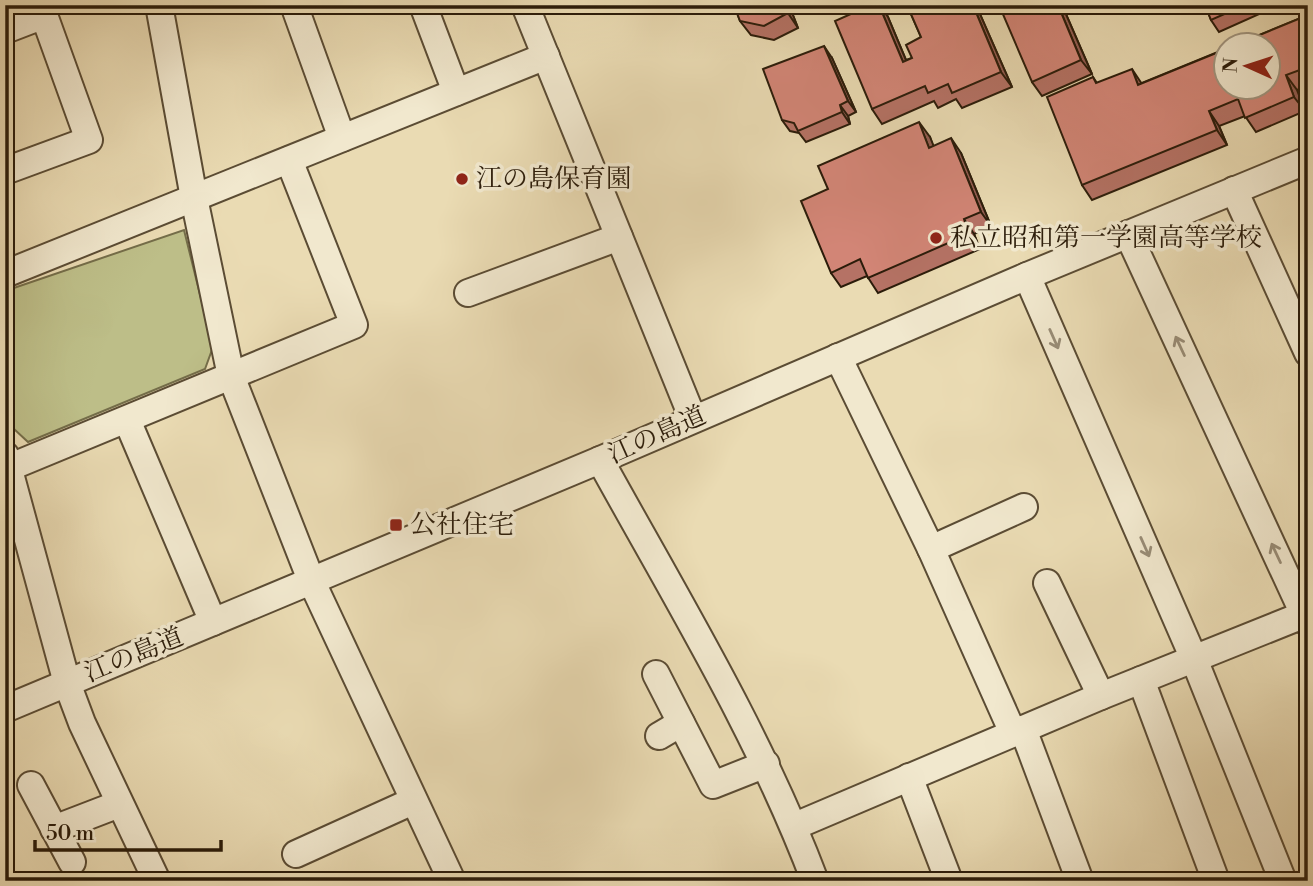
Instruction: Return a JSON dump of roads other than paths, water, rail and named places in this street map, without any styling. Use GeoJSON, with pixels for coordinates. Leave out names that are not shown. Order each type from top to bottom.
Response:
{"type":"FeatureCollection","features":[{"type":"Feature","properties":{"kind":"street"},"geometry":{"type":"LineString","coordinates":[[159,5],[194,198],[231,376],[311,580],[452,881]]}},
{"type":"Feature","properties":{"kind":"street"},"geometry":{"type":"LineString","coordinates":[[294,5],[342,138]]}},
{"type":"Feature","properties":{"kind":"street"},"geometry":{"type":"LineString","coordinates":[[423,5],[456,92]]}},
{"type":"Feature","properties":{"kind":"street"},"geometry":{"type":"LineString","coordinates":[[525,5],[693,419]]}},
{"type":"Feature","properties":{"kind":"street"},"geometry":{"type":"LineString","coordinates":[[5,30],[44,15],[89,140],[5,172]]}},
{"type":"Feature","properties":{"kind":"street"},"geometry":{"type":"LineString","coordinates":[[5,274],[546,56]]}},
{"type":"Feature","properties":{"kind":"street"},"geometry":{"type":"LineString","coordinates":[[157,881],[82,723],[67,683],[7,462],[127,420],[354,325],[289,160]]}},
{"type":"Feature","properties":{"kind":"street","name":"江の島道"},"geometry":{"type":"LineString","coordinates":[[5,709],[600,460],[1027,276],[1308,160]]}},
{"type":"Feature","properties":{"kind":"street"},"geometry":{"type":"LineString","coordinates":[[1234,190],[1308,353]]}},
{"type":"Feature","properties":{"kind":"street"},"geometry":{"type":"LineString","coordinates":[[794,826],[1101,696],[1307,617],[1128,234]]}},
{"type":"Feature","properties":{"kind":"street"},"geometry":{"type":"LineString","coordinates":[[468,293],[619,237]]}},
{"type":"Feature","properties":{"kind":"street"},"geometry":{"type":"LineString","coordinates":[[1027,276],[1194,659],[1283,881]]}},
{"type":"Feature","properties":{"kind":"street"},"geometry":{"type":"LineString","coordinates":[[838,357],[1018,731],[1080,881]]}},
{"type":"Feature","properties":{"kind":"street"},"geometry":{"type":"LineString","coordinates":[[127,420],[213,622]]}},
{"type":"Feature","properties":{"kind":"street"},"geometry":{"type":"LineString","coordinates":[[600,460],[766,764],[815,881]]}},
{"type":"Feature","properties":{"kind":"street"},"geometry":{"type":"LineString","coordinates":[[931,549],[1024,507]]}},
{"type":"Feature","properties":{"kind":"street"},"geometry":{"type":"LineString","coordinates":[[1047,583],[1101,696]]}},
{"type":"Feature","properties":{"kind":"street"},"geometry":{"type":"LineString","coordinates":[[656,674],[670,730],[713,785],[766,764]]}},
{"type":"Feature","properties":{"kind":"street"},"geometry":{"type":"LineString","coordinates":[[1141,680],[1216,881]]}},
{"type":"Feature","properties":{"kind":"street"},"geometry":{"type":"LineString","coordinates":[[909,777],[949,881]]}},
{"type":"Feature","properties":{"kind":"street"},"geometry":{"type":"LineString","coordinates":[[30,785],[72,862]]}},
{"type":"Feature","properties":{"kind":"street"},"geometry":{"type":"LineString","coordinates":[[296,854],[413,801]]}},
{"type":"Feature","properties":{"kind":"street"},"geometry":{"type":"LineString","coordinates":[[54,829],[119,804]]}},
{"type":"Feature","properties":{"kind":"place","name":"江の島保育園"},"geometry":{"type":"Point","coordinates":[462,179]}},
{"type":"Feature","properties":{"kind":"place","name":"私立昭和第一学園高等学校"},"geometry":{"type":"Point","coordinates":[936,238]}},
{"type":"Feature","properties":{"kind":"place","name":"公社住宅"},"geometry":{"type":"Point","coordinates":[396,525]}}]}
